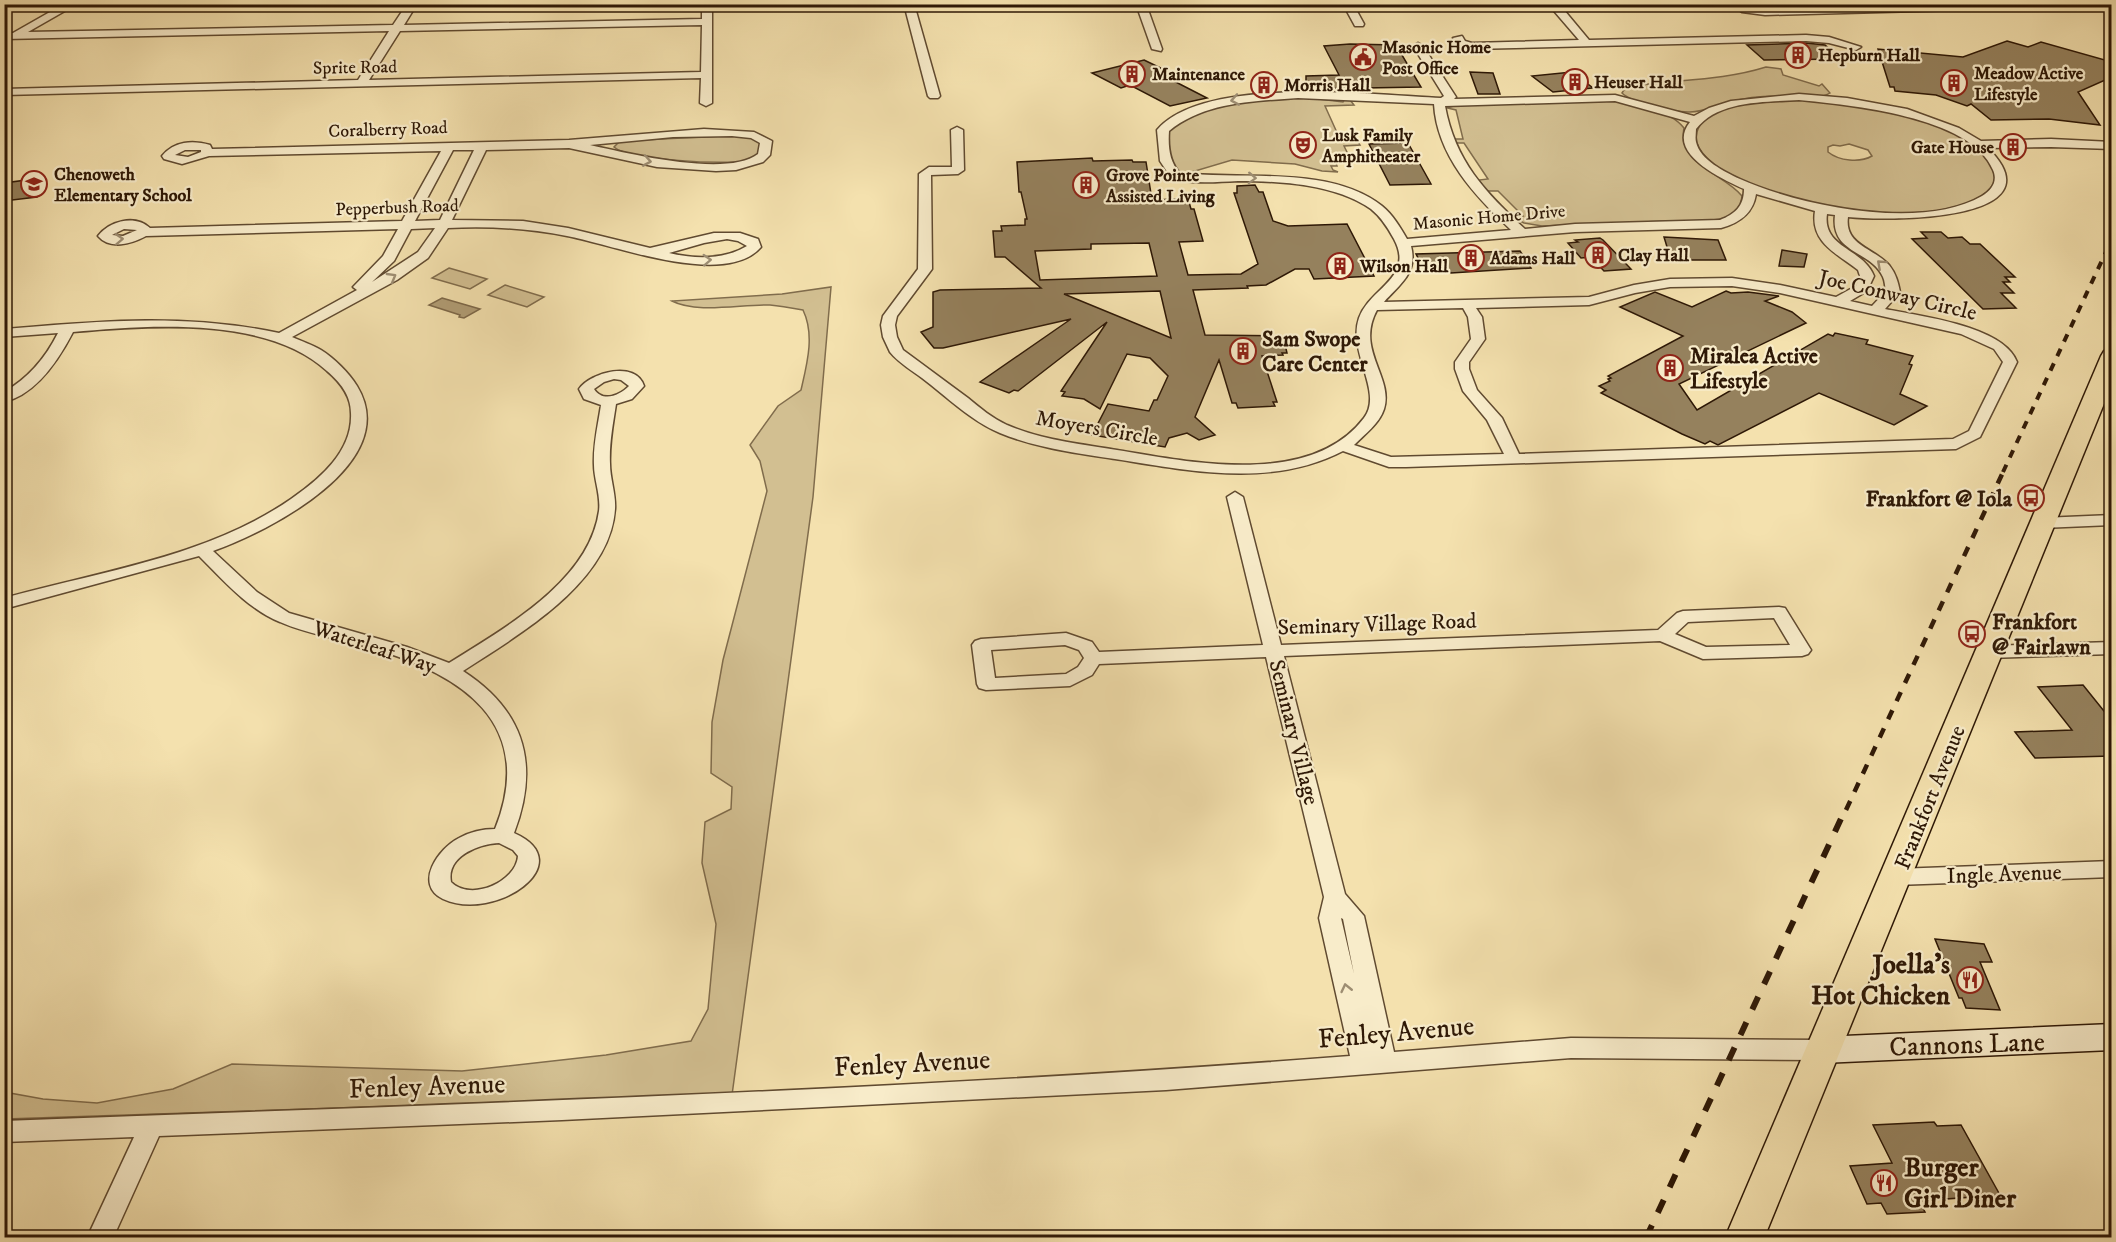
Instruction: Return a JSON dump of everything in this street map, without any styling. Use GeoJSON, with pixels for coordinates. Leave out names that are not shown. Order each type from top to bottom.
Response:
{"type":"FeatureCollection","features":[{"type":"Feature","properties":{"kind":"main road","name":"Frankfort Avenue"},"geometry":{"type":"LineString","coordinates":[[1744,1238],[2042,523],[2105,388],[2112,356]]}},
{"type":"Feature","properties":{"kind":"main road","name":"Cannons Lane"},"geometry":{"type":"LineString","coordinates":[[1822,1050],[2112,1037]]}},
{"type":"Feature","properties":{"kind":"street"},"geometry":{"type":"LineString","coordinates":[[8,38],[72,4]]}},
{"type":"Feature","properties":{"kind":"street"},"geometry":{"type":"LineString","coordinates":[[361,84],[412,4]]}},
{"type":"Feature","properties":{"kind":"street"},"geometry":{"type":"LineString","coordinates":[[706,103],[707,4]]}},
{"type":"Feature","properties":{"kind":"street"},"geometry":{"type":"LineString","coordinates":[[909,4],[934,96]]}},
{"type":"Feature","properties":{"kind":"street"},"geometry":{"type":"LineString","coordinates":[[1142,4],[1157,49]]}},
{"type":"Feature","properties":{"kind":"street"},"geometry":{"type":"LineString","coordinates":[[1348,4],[1359,24]]}},
{"type":"Feature","properties":{"kind":"street"},"geometry":{"type":"LineString","coordinates":[[1553,4],[1584,40]]}},
{"type":"Feature","properties":{"kind":"street"},"geometry":{"type":"LineString","coordinates":[[1738,6],[1765,12],[2074,4]]}},
{"type":"Feature","properties":{"kind":"street"},"geometry":{"type":"LineString","coordinates":[[8,38],[706,22]]}},
{"type":"Feature","properties":{"kind":"street"},"geometry":{"type":"LineString","coordinates":[[1458,38],[1461,43],[1471,46],[1806,38],[1829,40],[1856,47]]}},
{"type":"Feature","properties":{"kind":"street"},"geometry":{"type":"LineString","coordinates":[[1418,46],[1450,97],[1439,105],[1443,129],[1462,169],[1476,189],[1521,232]]}},
{"type":"Feature","properties":{"kind":"street","name":"Sprite Road"},"geometry":{"type":"LineString","coordinates":[[4,92],[706,75]]}},
{"type":"Feature","properties":{"kind":"street","name":"Masonic Home Drive"},"geometry":{"type":"LineString","coordinates":[[1695,120],[1615,98],[1444,102],[1293,95],[1227,101],[1174,119],[1163,130],[1162,139],[1169,171],[1176,176],[1280,180],[1344,193],[1378,209],[1390,220],[1404,243],[1605,226],[1721,224],[1741,216],[1749,203],[1750,188]]}},
{"type":"Feature","properties":{"kind":"street"},"geometry":{"type":"LineString","coordinates":[[1984,148],[1998,167],[2001,176],[2000,185],[1993,194],[1982,201],[1948,211],[1926,214],[1876,215],[1822,208],[1750,188],[1719,172],[1698,156],[1691,144],[1689,134],[1695,120],[1716,109],[1754,100],[1798,98],[1839,100],[1911,114],[1958,132],[1984,148],[2037,154],[2045,147]]}},
{"type":"Feature","properties":{"kind":"street","name":"Moyers Circle"},"geometry":{"type":"LineString","coordinates":[[957,130],[958,170],[929,171],[925,174],[925,269],[919,281],[894,308],[887,322],[888,336],[897,352],[1000,428],[1046,443],[1215,469],[1248,469],[1305,462],[1334,452],[1369,422],[1375,412],[1379,399],[1363,352],[1361,338],[1365,321],[1374,306],[1404,273],[1407,265],[1404,243]]}},
{"type":"Feature","properties":{"kind":"street","name":"Coralberry Road"},"geometry":{"type":"LineString","coordinates":[[207,153],[569,144],[621,137],[739,132],[757,135],[766,141],[764,155],[759,159],[736,166],[675,165],[569,144]]}},
{"type":"Feature","properties":{"kind":"street"},"geometry":{"type":"LineString","coordinates":[[607,151],[608,144],[621,137]]}},
{"type":"Feature","properties":{"kind":"street"},"geometry":{"type":"LineString","coordinates":[[282,337],[411,265],[433,243],[482,145]]}},
{"type":"Feature","properties":{"kind":"street"},"geometry":{"type":"LineString","coordinates":[[340,304],[388,258],[449,146]]}},
{"type":"Feature","properties":{"kind":"street"},"geometry":{"type":"LineString","coordinates":[[1984,148],[2081,149],[2088,146],[2112,146]]}},
{"type":"Feature","properties":{"kind":"street"},"geometry":{"type":"LineString","coordinates":[[1822,208],[1819,221],[1824,237],[1864,268],[1867,276],[1862,288],[1838,302]]}},
{"type":"Feature","properties":{"kind":"street"},"geometry":{"type":"LineString","coordinates":[[1842,212],[1839,224],[1845,239],[1884,266],[1893,282],[1893,292],[1875,311]]}},
{"type":"Feature","properties":{"kind":"street","name":"Pepperbush Road"},"geometry":{"type":"LineString","coordinates":[[143,232],[444,224],[524,225],[568,232],[650,252],[695,261],[735,257],[754,247],[753,242],[745,238],[711,236],[650,252]]}},
{"type":"Feature","properties":{"kind":"street","name":"Joe Conway Circle"},"geometry":{"type":"LineString","coordinates":[[1343,446],[1389,462],[1956,444],[1976,434],[2010,362],[2007,354],[1999,346],[1966,331],[1756,285],[1700,281],[1645,286],[1591,300],[1374,306]]}},
{"type":"Feature","properties":{"kind":"street"},"geometry":{"type":"LineString","coordinates":[[1467,304],[1475,317],[1478,339],[1462,362],[1462,369],[1470,391],[1494,418],[1514,459]]}},
{"type":"Feature","properties":{"kind":"street"},"geometry":{"type":"LineString","coordinates":[[4,333],[112,325],[182,324],[282,337],[298,343],[337,369],[351,389],[359,413],[358,429],[352,445],[328,476],[289,508],[245,532],[203,550],[155,565],[4,604]]}},
{"type":"Feature","properties":{"kind":"street"},"geometry":{"type":"LineString","coordinates":[[4,398],[23,387],[41,371],[68,328]]}},
{"type":"Feature","properties":{"kind":"street"},"geometry":{"type":"LineString","coordinates":[[450,671],[532,616],[574,577],[589,557],[599,536],[607,510],[602,466],[609,401]]}},
{"type":"Feature","properties":{"kind":"street","name":"Seminary Village"},"geometry":{"type":"LineString","coordinates":[[1235,497],[1335,897],[1353,916],[1374,1065]]}},
{"type":"Feature","properties":{"kind":"street"},"geometry":{"type":"LineString","coordinates":[[2042,523],[2112,520]]}},
{"type":"Feature","properties":{"kind":"street","name":"Waterleaf Way"},"geometry":{"type":"LineString","coordinates":[[203,550],[234,581],[284,617],[410,654],[450,671],[482,693],[498,712],[511,734],[517,757],[518,784],[513,812],[502,836]]}},
{"type":"Feature","properties":{"kind":"street","name":"Seminary Village Road"},"geometry":{"type":"LineString","coordinates":[[1092,658],[1663,636],[1703,653],[1802,650],[1779,612],[1683,617],[1663,636]]}},
{"type":"Feature","properties":{"kind":"street"},"geometry":{"type":"LineString","coordinates":[[1066,639],[1086,646],[1092,658],[1085,671],[1070,680],[986,684],[981,645],[1066,639]]}},
{"type":"Feature","properties":{"kind":"street"},"geometry":{"type":"LineString","coordinates":[[1989,652],[2112,648]]}},
{"type":"Feature","properties":{"kind":"street","name":"Ingle Avenue"},"geometry":{"type":"LineString","coordinates":[[1896,877],[2112,869]]}},
{"type":"Feature","properties":{"kind":"street","name":"Fenley Avenue"},"geometry":{"type":"LineString","coordinates":[[4,1132],[562,1110],[1166,1080],[1571,1048],[1822,1050]]}},
{"type":"Feature","properties":{"kind":"street"},"geometry":{"type":"LineString","coordinates":[[100,1238],[151,1127]]}},
{"type":"Feature","properties":{"kind":"shaded area"},"geometry":{"type":"Polygon","coordinates":[[[1766,67],[1781,69],[1783,75],[1819,86],[1822,84],[1830,93],[1812,97],[1764,96],[1740,99],[1699,111],[1681,112],[1663,109],[1627,97],[1622,93],[1624,90],[1621,88],[1712,78],[1766,67]]]}},
{"type":"Feature","properties":{"kind":"shaded area"},"geometry":{"type":"Polygon","coordinates":[[[1302,97],[1343,102],[1345,99],[1350,100],[1354,105],[1325,106],[1339,137],[1355,137],[1360,145],[1344,146],[1349,156],[1354,156],[1355,159],[1334,157],[1337,166],[1331,166],[1338,172],[1322,171],[1295,164],[1232,160],[1185,174],[1174,170],[1168,153],[1167,132],[1186,116],[1243,100],[1302,97]]]}},
{"type":"Feature","properties":{"kind":"shaded area"},"geometry":{"type":"Polygon","coordinates":[[[1801,99],[1884,110],[1925,121],[1944,129],[1963,138],[1984,155],[1994,175],[1992,185],[1974,200],[1934,211],[1873,212],[1815,205],[1759,189],[1735,178],[1707,158],[1697,144],[1699,127],[1707,118],[1718,112],[1746,104],[1801,99]],[[1849,144],[1828,147],[1828,152],[1833,155],[1850,160],[1862,160],[1872,156],[1868,150],[1849,144]]]}},
{"type":"Feature","properties":{"kind":"shaded area"},"geometry":{"type":"Polygon","coordinates":[[[1609,101],[1649,108],[1677,121],[1684,128],[1684,140],[1688,151],[1695,160],[1742,196],[1740,208],[1725,218],[1700,222],[1667,221],[1542,226],[1524,223],[1514,218],[1523,216],[1498,191],[1486,191],[1479,180],[1488,179],[1464,143],[1456,143],[1455,139],[1463,139],[1456,110],[1447,108],[1457,105],[1609,101]]]}},
{"type":"Feature","properties":{"kind":"shaded area"},"geometry":{"type":"Polygon","coordinates":[[[745,135],[762,142],[761,154],[748,161],[701,162],[657,158],[638,155],[614,147],[620,141],[745,135]]]}},
{"type":"Feature","properties":{"kind":"shaded area"},"geometry":{"type":"Polygon","coordinates":[[[449,268],[487,279],[470,289],[432,278],[449,268]]]}},
{"type":"Feature","properties":{"kind":"shaded area"},"geometry":{"type":"Polygon","coordinates":[[[505,285],[544,297],[527,307],[488,295],[505,285]]]}},
{"type":"Feature","properties":{"kind":"shaded area"},"geometry":{"type":"Polygon","coordinates":[[[831,287],[813,497],[732,1095],[5,1119],[4,1092],[43,1099],[97,1103],[173,1089],[232,1064],[462,1071],[606,1055],[691,1041],[708,1009],[716,924],[702,863],[705,822],[731,809],[732,787],[711,773],[712,722],[723,660],[767,491],[760,461],[750,445],[778,406],[801,390],[807,360],[809,329],[803,310],[770,305],[707,308],[682,305],[672,301],[782,294],[831,287]]]}},
{"type":"Feature","properties":{"kind":"shaded area"},"geometry":{"type":"Polygon","coordinates":[[[442,298],[480,309],[464,318],[429,305],[442,298]]]}},
{"type":"Feature","properties":{"kind":"building","name":"Meadow Active Lifestyle"},"geometry":{"type":"Polygon","coordinates":[[[2007,41],[2028,47],[2041,42],[2112,62],[2112,77],[2078,92],[2100,125],[2049,119],[1991,120],[1971,104],[1967,106],[1936,95],[1895,91],[1894,87],[1890,87],[1878,49],[1963,57],[2007,41]]]}},
{"type":"Feature","properties":{"kind":"building","name":"Hepburn Hall"},"geometry":{"type":"Polygon","coordinates":[[[1806,43],[1825,45],[1841,59],[1764,60],[1747,45],[1806,43]]]}},
{"type":"Feature","properties":{"kind":"building"},"geometry":{"type":"Polygon","coordinates":[[[1396,45],[1421,87],[1306,89],[1306,76],[1339,75],[1324,46],[1396,45]]]}},
{"type":"Feature","properties":{"kind":"building"},"geometry":{"type":"Polygon","coordinates":[[[1144,60],[1173,74],[1164,76],[1207,98],[1170,106],[1130,85],[1121,88],[1092,73],[1144,60]]]}},
{"type":"Feature","properties":{"kind":"building"},"geometry":{"type":"Polygon","coordinates":[[[1470,72],[1493,73],[1500,94],[1478,94],[1470,72]]]}},
{"type":"Feature","properties":{"kind":"building","name":"Heuser Hall"},"geometry":{"type":"Polygon","coordinates":[[[1572,72],[1593,88],[1553,92],[1532,76],[1572,72]]]}},
{"type":"Feature","properties":{"kind":"building"},"geometry":{"type":"Polygon","coordinates":[[[1408,143],[1431,184],[1390,185],[1369,144],[1408,143]]]}},
{"type":"Feature","properties":{"kind":"building"},"geometry":{"type":"Polygon","coordinates":[[[1092,158],[1093,161],[1146,162],[1152,200],[1176,199],[1177,203],[1189,202],[1191,209],[1194,209],[1203,241],[1179,242],[1188,275],[1241,274],[1258,264],[1234,193],[1237,193],[1237,186],[1255,185],[1259,192],[1263,192],[1273,221],[1288,226],[1347,224],[1374,276],[1314,279],[1309,269],[1295,269],[1266,285],[1193,290],[1205,335],[1283,336],[1287,353],[1262,356],[1277,402],[1273,402],[1275,406],[1238,408],[1236,403],[1232,403],[1219,360],[1195,417],[1215,435],[1199,440],[1187,433],[1169,438],[1165,447],[1092,435],[1108,404],[1149,411],[1168,376],[1150,358],[1127,354],[1100,409],[1084,399],[1062,396],[1065,392],[1061,391],[1107,322],[1018,391],[1014,390],[1009,393],[980,382],[1071,319],[943,348],[934,348],[921,332],[933,327],[933,292],[1041,288],[1005,257],[995,257],[993,231],[1002,231],[1001,226],[1025,225],[1025,219],[1027,219],[1021,192],[1019,192],[1017,162],[1092,158]],[[1149,243],[1091,244],[1091,249],[1035,251],[1040,280],[1157,276],[1149,243]],[[1160,291],[1064,294],[1171,338],[1160,291]]]}},
{"type":"Feature","properties":{"kind":"building","name":"Chenoweth Elementary School"},"geometry":{"type":"Polygon","coordinates":[[[42,178],[37,197],[4,201],[4,183],[42,178]]]}},
{"type":"Feature","properties":{"kind":"building"},"geometry":{"type":"Polygon","coordinates":[[[1921,232],[1941,232],[1948,238],[1962,237],[1970,244],[1980,244],[2015,277],[2005,277],[2010,282],[2003,282],[2014,293],[2001,293],[2016,308],[1983,309],[1912,239],[1927,238],[1921,232]]]}},
{"type":"Feature","properties":{"kind":"building"},"geometry":{"type":"Polygon","coordinates":[[[1664,237],[1718,240],[1726,260],[1671,260],[1664,237]]]}},
{"type":"Feature","properties":{"kind":"building","name":"Clay Hall"},"geometry":{"type":"Polygon","coordinates":[[[1600,238],[1631,269],[1604,271],[1591,257],[1581,258],[1568,243],[1578,242],[1575,240],[1600,238]]]}},
{"type":"Feature","properties":{"kind":"building"},"geometry":{"type":"Polygon","coordinates":[[[1782,250],[1807,254],[1804,267],[1779,266],[1782,250]]]}},
{"type":"Feature","properties":{"kind":"building","name":"Adams Hall"},"geometry":{"type":"Polygon","coordinates":[[[1520,251],[1531,268],[1451,273],[1449,270],[1425,271],[1416,254],[1520,251]]]}},
{"type":"Feature","properties":{"kind":"building","name":"Miralea Active Lifestyle"},"geometry":{"type":"Polygon","coordinates":[[[1726,291],[1779,296],[1765,301],[1792,312],[1806,323],[1679,384],[1697,410],[1828,334],[1833,336],[1835,333],[1868,340],[1866,344],[1913,356],[1909,364],[1912,365],[1900,394],[1927,406],[1894,425],[1819,393],[1718,445],[1710,441],[1705,444],[1682,434],[1601,393],[1606,390],[1599,386],[1610,381],[1608,379],[1611,378],[1608,376],[1683,336],[1620,307],[1655,292],[1692,307],[1726,291]]]}},
{"type":"Feature","properties":{"kind":"building"},"geometry":{"type":"Polygon","coordinates":[[[2083,685],[2112,721],[2112,756],[2035,758],[2015,732],[2072,730],[2038,687],[2083,685]]]}},
{"type":"Feature","properties":{"kind":"building","name":"Joella's Hot Chicken"},"geometry":{"type":"Polygon","coordinates":[[[1935,939],[1984,944],[1992,962],[1980,962],[2000,1010],[1966,1008],[1962,998],[1959,998],[1935,939]]]}},
{"type":"Feature","properties":{"kind":"building"},"geometry":{"type":"Polygon","coordinates":[[[1934,1122],[1937,1126],[1961,1125],[2000,1195],[1919,1201],[1925,1212],[1887,1214],[1881,1203],[1867,1204],[1850,1166],[1892,1163],[1873,1125],[1934,1122]]]}},
{"type":"Feature","properties":{"kind":"railway"},"geometry":{"type":"LineString","coordinates":[[2003,472],[2112,239]]}},
{"type":"Feature","properties":{"kind":"railway"},"geometry":{"type":"LineString","coordinates":[[1846,810],[2004,470]]}},
{"type":"Feature","properties":{"kind":"railway"},"geometry":{"type":"LineString","coordinates":[[1646,1238],[1846,808]]}},
{"type":"Feature","properties":{"kind":"place","name":"Hepburn Hall"},"geometry":{"type":"Point","coordinates":[1798,55]}},
{"type":"Feature","properties":{"kind":"place","name":"Masonic Home Post Office"},"geometry":{"type":"Point","coordinates":[1363,57]}},
{"type":"Feature","properties":{"kind":"place","name":"Maintenance"},"geometry":{"type":"Point","coordinates":[1132,74]}},
{"type":"Feature","properties":{"kind":"place","name":"Heuser Hall"},"geometry":{"type":"Point","coordinates":[1575,82]}},
{"type":"Feature","properties":{"kind":"place","name":"Meadow Active Lifestyle"},"geometry":{"type":"Point","coordinates":[1954,83]}},
{"type":"Feature","properties":{"kind":"place","name":"Morris Hall"},"geometry":{"type":"Point","coordinates":[1264,85]}},
{"type":"Feature","properties":{"kind":"place","name":"Lusk Family Amphitheater"},"geometry":{"type":"Point","coordinates":[1303,145]}},
{"type":"Feature","properties":{"kind":"place","name":"Gate House"},"geometry":{"type":"Point","coordinates":[2013,147]}},
{"type":"Feature","properties":{"kind":"place","name":"Chenoweth Elementary School"},"geometry":{"type":"Point","coordinates":[34,184]}},
{"type":"Feature","properties":{"kind":"place","name":"Grove Pointe Assisted Living"},"geometry":{"type":"Point","coordinates":[1086,185]}},
{"type":"Feature","properties":{"kind":"place","name":"Clay Hall"},"geometry":{"type":"Point","coordinates":[1598,255]}},
{"type":"Feature","properties":{"kind":"place","name":"Adams Hall"},"geometry":{"type":"Point","coordinates":[1471,258]}},
{"type":"Feature","properties":{"kind":"place","name":"Wilson Hall"},"geometry":{"type":"Point","coordinates":[1340,266]}},
{"type":"Feature","properties":{"kind":"place","name":"Sam Swope Care Center"},"geometry":{"type":"Point","coordinates":[1243,351]}},
{"type":"Feature","properties":{"kind":"place","name":"Miralea Active Lifestyle"},"geometry":{"type":"Point","coordinates":[1670,368]}},
{"type":"Feature","properties":{"kind":"place","name":"Frankfort @ Iola"},"geometry":{"type":"Point","coordinates":[2031,498]}},
{"type":"Feature","properties":{"kind":"place","name":"Frankfort @ Fairlawn"},"geometry":{"type":"Point","coordinates":[1972,634]}},
{"type":"Feature","properties":{"kind":"place","name":"Joella's Hot Chicken"},"geometry":{"type":"Point","coordinates":[1970,980]}},
{"type":"Feature","properties":{"kind":"place","name":"Burger Girl Diner"},"geometry":{"type":"Point","coordinates":[1884,1183]}}]}
